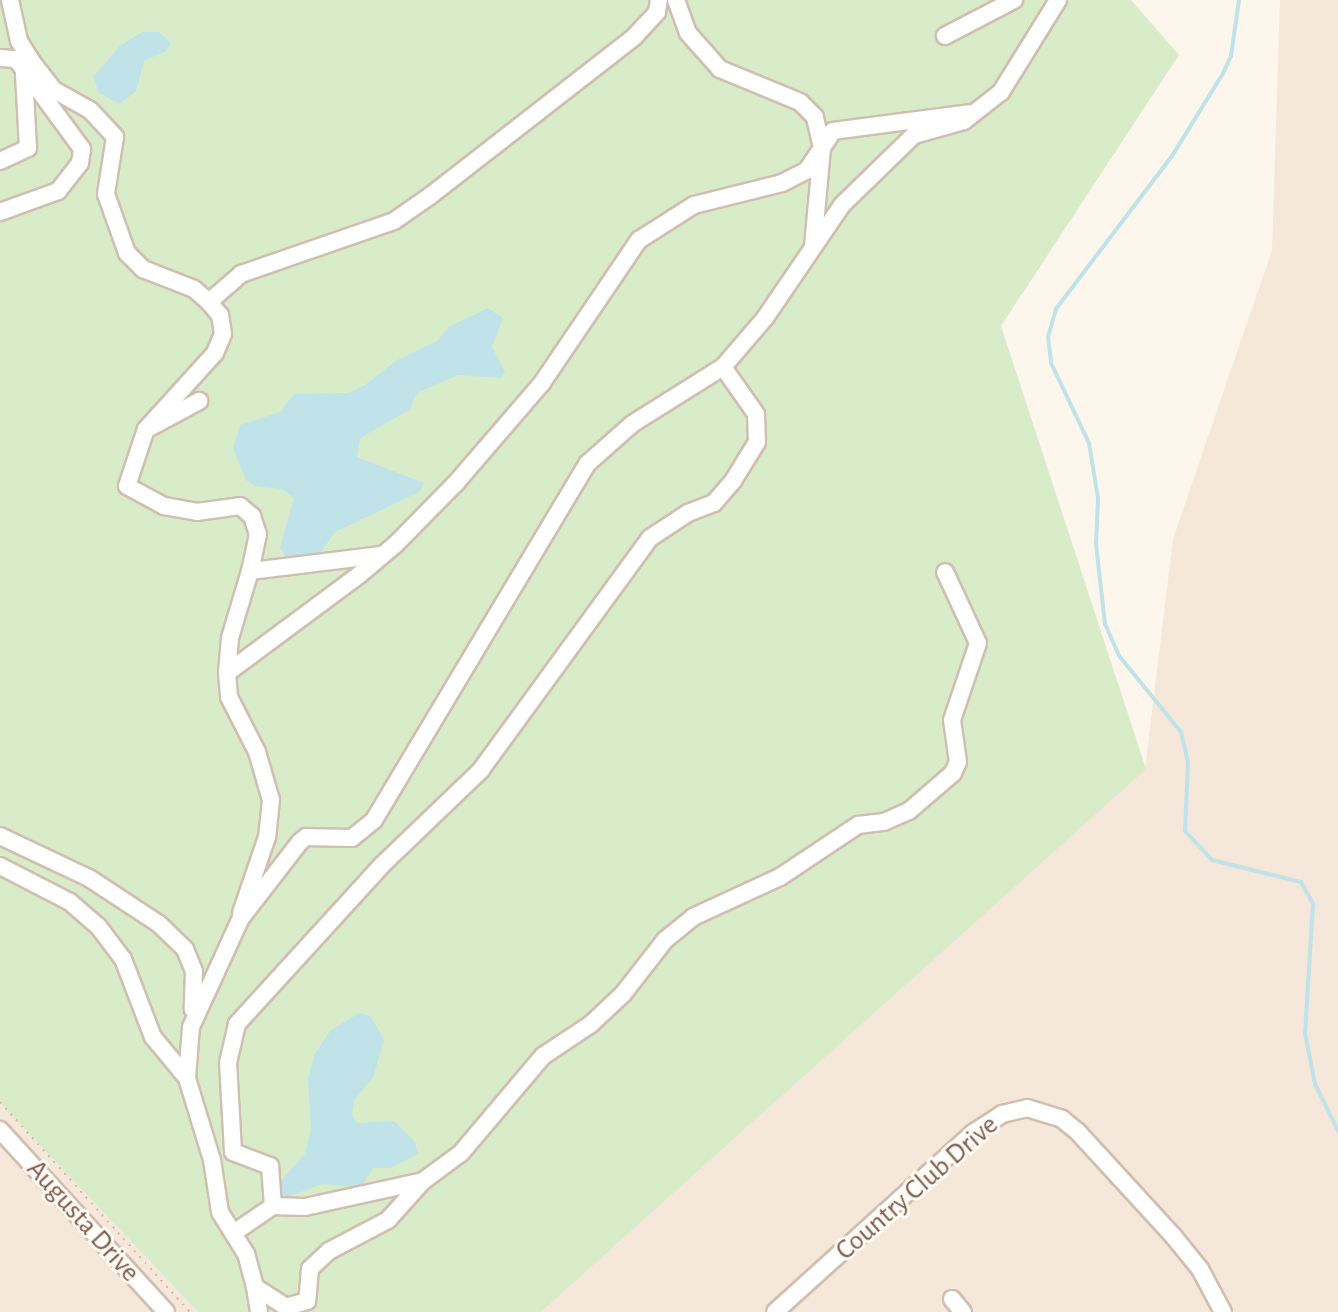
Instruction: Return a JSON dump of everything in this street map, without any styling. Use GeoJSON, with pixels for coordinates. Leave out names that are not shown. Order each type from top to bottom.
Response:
{"type":"FeatureCollection","features":[{"type":"Feature","properties":{"kind":"street"},"geometry":{"type":"LineString","coordinates":[[10,0],[19,41],[32,62],[54,90],[90,110],[115,137],[106,194],[127,253],[143,269],[194,289],[220,315],[223,334],[215,353],[146,429],[127,486],[164,506],[197,512],[240,506],[252,516],[258,534],[230,638],[227,673],[229,697],[257,752],[271,800],[267,837],[241,918],[191,1027]]}},
{"type":"Feature","properties":{"kind":"street"},"geometry":{"type":"LineString","coordinates":[[209,302],[241,274],[394,221],[634,37],[657,12],[659,0]]}},
{"type":"Feature","properties":{"kind":"street"},"geometry":{"type":"LineString","coordinates":[[676,0],[688,33],[720,69],[800,102],[815,117],[822,148],[813,248]]}},
{"type":"Feature","properties":{"kind":"street"},"geometry":{"type":"LineString","coordinates":[[945,36],[1014,0]]}},
{"type":"Feature","properties":{"kind":"street"},"geometry":{"type":"LineString","coordinates":[[241,918],[306,837],[352,838],[374,820],[587,464],[632,424],[723,367],[765,318],[842,205],[891,153],[914,135],[964,121],[969,113],[1001,92],[1058,0]]}},
{"type":"Feature","properties":{"kind":"street"},"geometry":{"type":"LineString","coordinates":[[0,58],[16,59],[24,74],[71,127],[82,149],[80,163],[58,191],[0,212]]}},
{"type":"Feature","properties":{"kind":"street"},"geometry":{"type":"LineString","coordinates":[[0,161],[28,148],[24,74]]}},
{"type":"Feature","properties":{"kind":"street"},"geometry":{"type":"LineString","coordinates":[[227,673],[381,555],[465,473],[542,383],[639,240],[694,205],[782,183],[807,170],[833,131],[969,113]]}},
{"type":"Feature","properties":{"kind":"street"},"geometry":{"type":"LineString","coordinates":[[273,1206],[270,1166],[233,1152],[228,1062],[237,1024],[383,864],[481,770],[650,538],[688,513],[714,503],[733,481],[757,442],[756,414],[723,367]]}},
{"type":"Feature","properties":{"kind":"street"},"geometry":{"type":"LineString","coordinates":[[146,429],[199,401]]}},
{"type":"Feature","properties":{"kind":"street"},"geometry":{"type":"LineString","coordinates":[[250,571],[381,555]]}},
{"type":"Feature","properties":{"kind":"street"},"geometry":{"type":"LineString","coordinates":[[255,1287],[286,1307],[307,1301],[310,1269],[329,1251],[388,1220],[423,1181],[461,1153],[543,1056],[602,1014],[665,940],[693,917],[780,877],[858,825],[909,811],[953,773],[958,762],[952,720],[978,643],[945,572]]}},
{"type":"Feature","properties":{"kind":"street"},"geometry":{"type":"LineString","coordinates":[[0,836],[131,902],[185,949],[194,971],[187,1078],[212,1160],[220,1212],[235,1232],[255,1287],[259,1312]]}},
{"type":"Feature","properties":{"kind":"street"},"geometry":{"type":"LineString","coordinates":[[0,866],[70,902],[98,926],[123,959],[153,1037],[187,1078]]}},
{"type":"Feature","properties":{"kind":"street","name":"Country Club Drive"},"geometry":{"type":"LineString","coordinates":[[775,1312],[973,1133],[1002,1114],[1027,1108],[1062,1119],[1077,1131],[1200,1269],[1223,1312]]}},
{"type":"Feature","properties":{"kind":"street","name":"Augusta Drive"},"geometry":{"type":"LineString","coordinates":[[0,1130],[166,1312]]}},
{"type":"Feature","properties":{"kind":"street"},"geometry":{"type":"LineString","coordinates":[[235,1232],[273,1206],[305,1207],[423,1181]]}},
{"type":"Feature","properties":{"kind":"street"},"geometry":{"type":"LineString","coordinates":[[952,1299],[963,1312]]}},
{"type":"Feature","properties":{"kind":"path"},"geometry":{"type":"LineString","coordinates":[[0,1102],[190,1312]]}},
{"type":"Feature","properties":{"kind":"shaded area"},"geometry":{"type":"Polygon","coordinates":[[[1280,0],[1338,0],[1338,1312],[541,1312],[1145,769],[1173,539],[1272,250],[1280,0]]]}},
{"type":"Feature","properties":{"kind":"shaded area"},"geometry":{"type":"Polygon","coordinates":[[[0,1103],[198,1312],[0,1312],[0,1103]]]}},
{"type":"Feature","properties":{"kind":"green space"},"geometry":{"type":"Polygon","coordinates":[[[0,0],[1131,0],[1179,55],[1001,326],[1146,769],[541,1312],[198,1312],[0,1103],[0,0]]]}},
{"type":"Feature","properties":{"kind":"water"},"geometry":{"type":"Polygon","coordinates":[[[142,32],[159,32],[171,43],[166,51],[144,61],[136,91],[120,104],[99,93],[93,77],[120,46],[142,32]]]}},
{"type":"Feature","properties":{"kind":"water"},"geometry":{"type":"Polygon","coordinates":[[[488,308],[503,318],[492,347],[505,372],[500,378],[458,375],[417,393],[409,410],[360,438],[357,457],[424,483],[419,492],[335,532],[318,556],[299,564],[286,557],[280,548],[294,498],[282,489],[254,486],[246,480],[233,448],[240,425],[280,412],[294,394],[348,393],[365,385],[397,360],[437,341],[449,327],[488,308]]]}},
{"type":"Feature","properties":{"kind":"water"},"geometry":{"type":"Polygon","coordinates":[[[359,1013],[370,1016],[384,1039],[373,1078],[354,1100],[352,1115],[357,1123],[394,1121],[415,1142],[418,1154],[390,1168],[373,1168],[361,1187],[322,1184],[285,1198],[278,1194],[277,1186],[305,1153],[311,1129],[308,1078],[315,1054],[330,1031],[359,1013]]]}},
{"type":"Feature","properties":{"kind":"waterway"},"geometry":{"type":"LineString","coordinates":[[1239,0],[1231,56],[1222,75],[1172,156],[1056,309],[1048,337],[1051,363],[1089,443],[1098,498],[1096,544],[1105,624],[1120,657],[1181,732],[1188,763],[1185,831],[1212,860],[1301,882],[1313,904],[1305,1033],[1315,1084],[1338,1131]]}}]}
